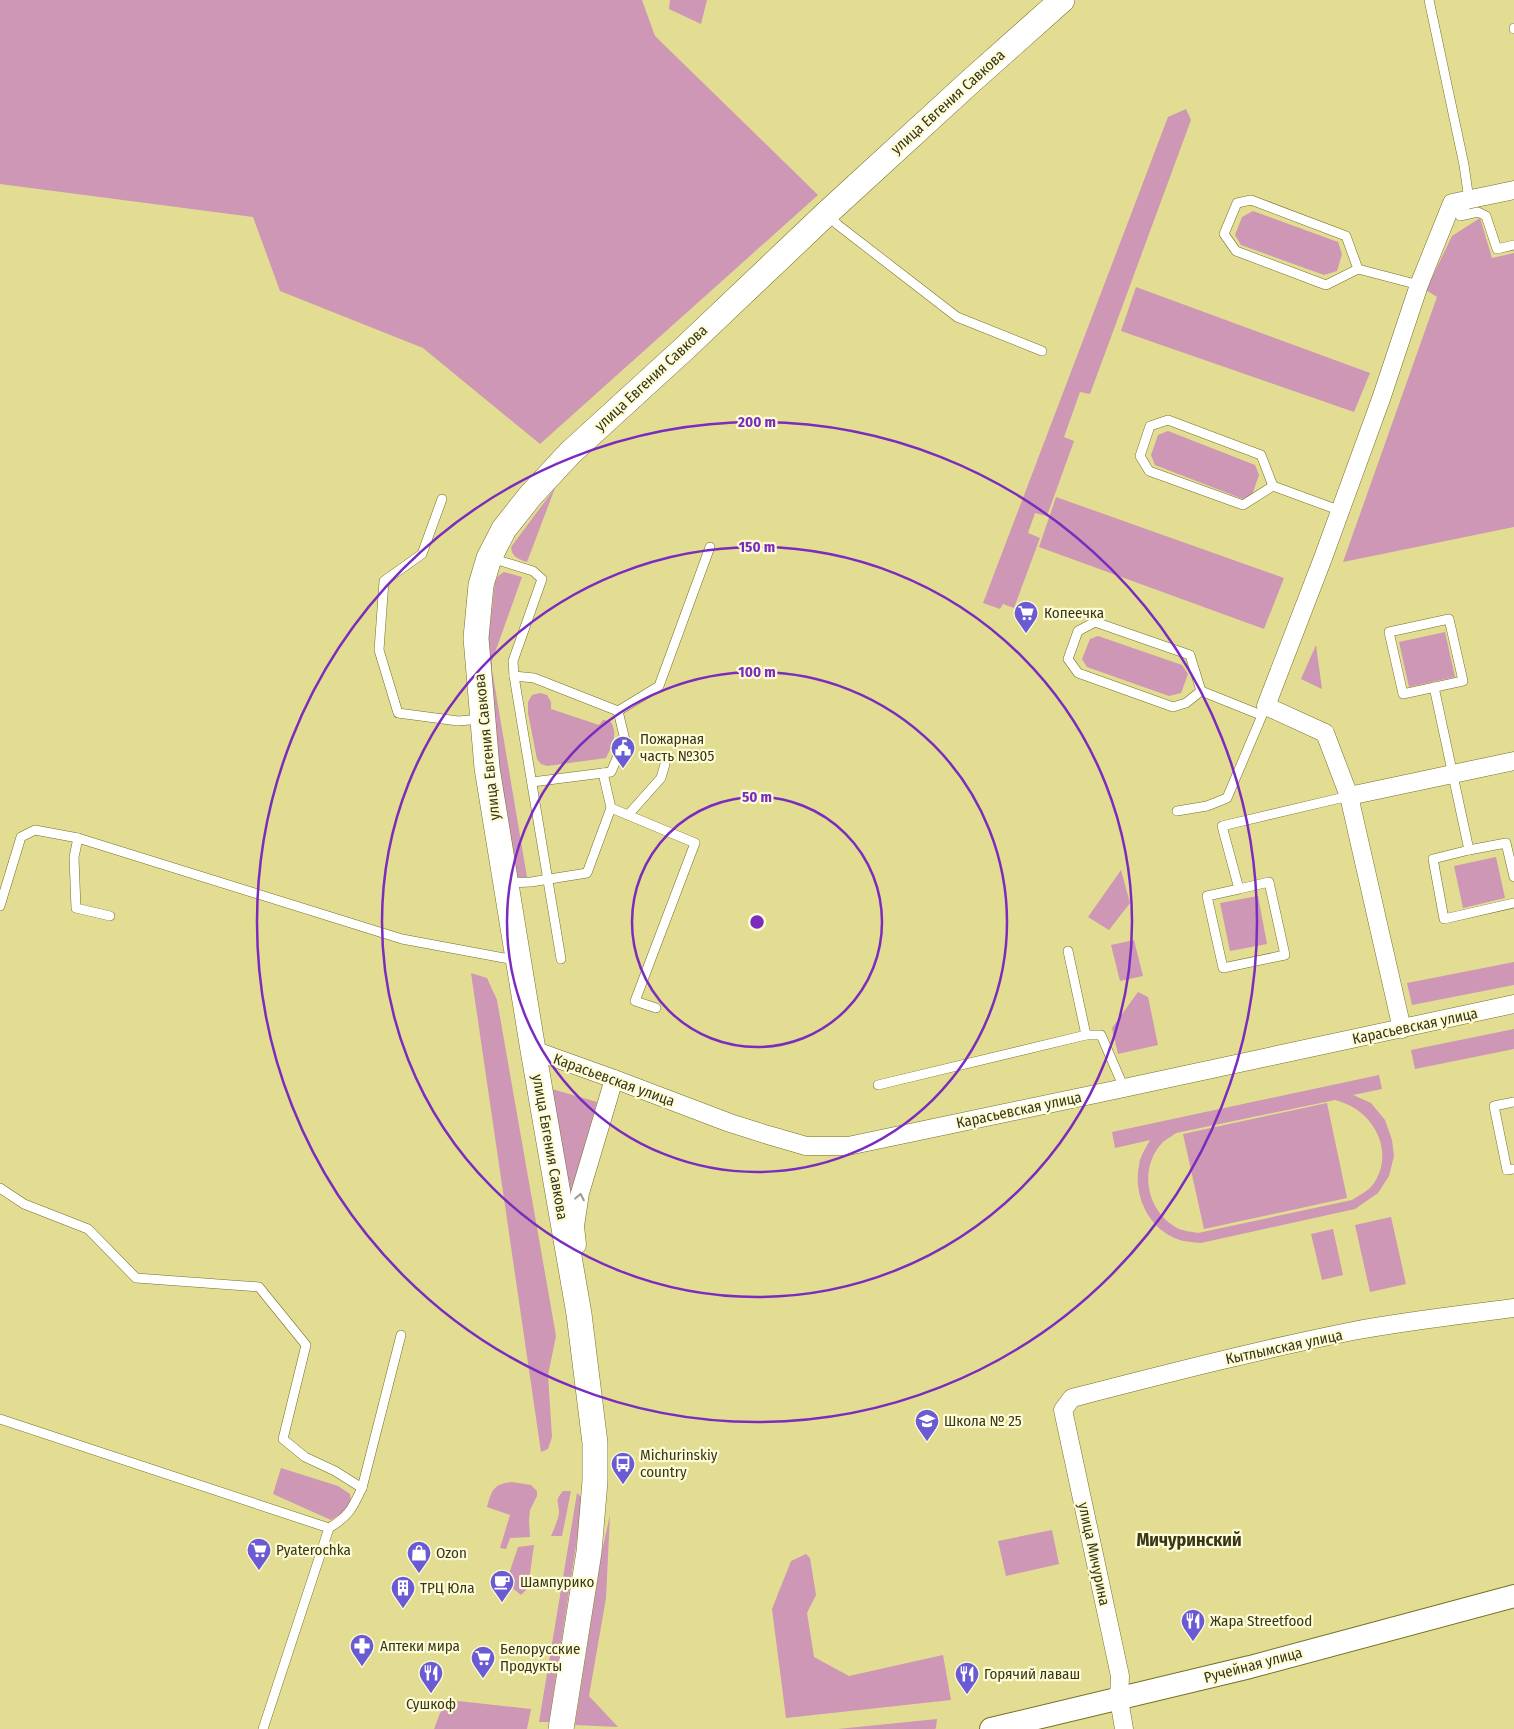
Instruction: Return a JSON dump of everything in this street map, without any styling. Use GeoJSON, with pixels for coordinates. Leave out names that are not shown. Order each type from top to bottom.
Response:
{"type":"FeatureCollection","features":[{"type":"Feature","properties":{"kind":"main road","name":"улица Евгения Савкова"},"geometry":{"type":"LineString","coordinates":[[561,1729],[589,1552],[595,1481],[595,1444],[579,1314],[505,884],[488,768],[476,638],[481,585],[489,558],[504,529],[531,495],[570,453],[971,81],[1062,0]]}},
{"type":"Feature","properties":{"kind":"street"},"geometry":{"type":"LineString","coordinates":[[1402,1029],[1349,796],[1325,733],[1263,710],[1341,510],[1419,285],[1452,203],[1514,190]]}},
{"type":"Feature","properties":{"kind":"street"},"geometry":{"type":"LineString","coordinates":[[1349,796],[1514,761]]}},
{"type":"Feature","properties":{"kind":"street","name":"Карасьевская улица"},"geometry":{"type":"LineString","coordinates":[[533,1050],[730,1123],[806,1146],[848,1146],[1514,1004]]}},
{"type":"Feature","properties":{"kind":"street"},"geometry":{"type":"LineString","coordinates":[[579,1314],[584,1300],[575,1226],[580,1193],[614,1079]]}},
{"type":"Feature","properties":{"kind":"street","name":"Кытлымская улица"},"geometry":{"type":"LineString","coordinates":[[1063,1410],[1072,1398],[1203,1364],[1353,1331],[1514,1308]]}},
{"type":"Feature","properties":{"kind":"street","name":"улица Мичурина"},"geometry":{"type":"LineString","coordinates":[[1063,1410],[1120,1676],[1119,1699],[1124,1729]]}},
{"type":"Feature","properties":{"kind":"street","name":"Ручейная улица"},"geometry":{"type":"LineString","coordinates":[[991,1729],[1241,1669],[1514,1596]]}},
{"type":"Feature","properties":{"kind":"lane"},"geometry":{"type":"LineString","coordinates":[[1429,0],[1464,165],[1469,200],[1460,216],[1478,212],[1486,216],[1497,249],[1514,245]]}},
{"type":"Feature","properties":{"kind":"lane"},"geometry":{"type":"LineString","coordinates":[[1358,269],[1346,236],[1251,200],[1237,203],[1224,234],[1236,251],[1326,285],[1358,269],[1419,285]]}},
{"type":"Feature","properties":{"kind":"lane"},"geometry":{"type":"LineString","coordinates":[[827,214],[838,225],[958,317],[1042,351]]}},
{"type":"Feature","properties":{"kind":"lane"},"geometry":{"type":"LineString","coordinates":[[1273,486],[1244,505],[1149,471],[1140,456],[1150,426],[1168,420],[1261,455],[1273,486],[1341,510]]}},
{"type":"Feature","properties":{"kind":"lane"},"geometry":{"type":"LineString","coordinates":[[442,499],[422,554],[384,581],[379,650],[398,713],[458,722],[482,719]]}},
{"type":"Feature","properties":{"kind":"lane"},"geometry":{"type":"LineString","coordinates":[[618,711],[658,686],[710,547]]}},
{"type":"Feature","properties":{"kind":"lane"},"geometry":{"type":"LineString","coordinates":[[489,558],[533,571],[542,579],[513,661],[561,959]]}},
{"type":"Feature","properties":{"kind":"lane"},"geometry":{"type":"LineString","coordinates":[[1449,619],[1463,681],[1434,687],[1403,694],[1389,632],[1449,619]]}},
{"type":"Feature","properties":{"kind":"lane"},"geometry":{"type":"LineString","coordinates":[[1095,622],[1190,655],[1201,691],[1186,704],[1173,707],[1078,673],[1068,659],[1078,630],[1095,622]]}},
{"type":"Feature","properties":{"kind":"lane"},"geometry":{"type":"LineString","coordinates":[[514,676],[534,678],[618,711]]}},
{"type":"Feature","properties":{"kind":"lane"},"geometry":{"type":"LineString","coordinates":[[1434,687],[1469,850]]}},
{"type":"Feature","properties":{"kind":"lane"},"geometry":{"type":"LineString","coordinates":[[1177,811],[1207,806],[1227,798],[1263,710],[1201,691]]}},
{"type":"Feature","properties":{"kind":"lane"},"geometry":{"type":"LineString","coordinates":[[532,782],[611,772],[625,740],[618,711]]}},
{"type":"Feature","properties":{"kind":"lane"},"geometry":{"type":"LineString","coordinates":[[628,815],[661,778],[665,764]]}},
{"type":"Feature","properties":{"kind":"lane"},"geometry":{"type":"LineString","coordinates":[[505,884],[587,873],[611,808],[603,773]]}},
{"type":"Feature","properties":{"kind":"lane"},"geometry":{"type":"LineString","coordinates":[[1239,889],[1222,826],[1349,796]]}},
{"type":"Feature","properties":{"kind":"lane"},"geometry":{"type":"LineString","coordinates":[[611,808],[694,843],[635,1001],[656,1008]]}},
{"type":"Feature","properties":{"kind":"lane"},"geometry":{"type":"LineString","coordinates":[[0,906],[21,837],[35,830],[78,838],[402,938],[518,961]]}},
{"type":"Feature","properties":{"kind":"lane"},"geometry":{"type":"LineString","coordinates":[[78,838],[74,857],[76,908],[110,916]]}},
{"type":"Feature","properties":{"kind":"lane"},"geometry":{"type":"LineString","coordinates":[[1514,876],[1506,843],[1433,859],[1444,919],[1514,903]]}},
{"type":"Feature","properties":{"kind":"lane"},"geometry":{"type":"LineString","coordinates":[[1269,882],[1285,955],[1223,968],[1207,896],[1239,889],[1269,882]]}},
{"type":"Feature","properties":{"kind":"lane"},"geometry":{"type":"LineString","coordinates":[[1068,951],[1086,1035]]}},
{"type":"Feature","properties":{"kind":"lane"},"geometry":{"type":"LineString","coordinates":[[878,1085],[1086,1035],[1101,1035],[1124,1088]]}},
{"type":"Feature","properties":{"kind":"lane"},"geometry":{"type":"LineString","coordinates":[[1514,1102],[1494,1106],[1507,1170],[1514,1169]]}},
{"type":"Feature","properties":{"kind":"lane"},"geometry":{"type":"LineString","coordinates":[[0,1188],[24,1204],[88,1229],[136,1278],[260,1287],[306,1345],[283,1439],[305,1457],[335,1471],[362,1488]]}},
{"type":"Feature","properties":{"kind":"lane"},"geometry":{"type":"LineString","coordinates":[[263,1729],[329,1528],[342,1520],[353,1508],[362,1488],[401,1335]]}},
{"type":"Feature","properties":{"kind":"lane"},"geometry":{"type":"LineString","coordinates":[[0,1419],[329,1528]]}},
{"type":"Feature","properties":{"kind":"shaded area"},"geometry":{"type":"Polygon","coordinates":[[[0,0],[642,0],[655,36],[818,195],[540,444],[423,348],[280,291],[253,217],[0,184],[0,0]]]}},
{"type":"Feature","properties":{"kind":"shaded area"},"geometry":{"type":"Polygon","coordinates":[[[670,0],[707,0],[701,24],[669,9],[670,0]]]}},
{"type":"Feature","properties":{"kind":"shaded area"},"geometry":{"type":"Polygon","coordinates":[[[1186,109],[1191,120],[1090,394],[1080,392],[1064,437],[1074,441],[1047,516],[1035,513],[1028,533],[1040,538],[1014,608],[1003,604],[1000,609],[983,603],[1168,117],[1186,109]]]}},
{"type":"Feature","properties":{"kind":"shaded area"},"geometry":{"type":"Polygon","coordinates":[[[1253,211],[1338,242],[1342,254],[1337,271],[1324,275],[1241,245],[1235,235],[1242,217],[1253,211]]]}},
{"type":"Feature","properties":{"kind":"shaded area"},"geometry":{"type":"Polygon","coordinates":[[[1480,218],[1492,258],[1514,253],[1514,527],[1343,562],[1437,297],[1426,290],[1452,236],[1480,218]]]}},
{"type":"Feature","properties":{"kind":"shaded area"},"geometry":{"type":"Polygon","coordinates":[[[1136,287],[1370,373],[1354,412],[1121,331],[1136,287]]]}},
{"type":"Feature","properties":{"kind":"shaded area"},"geometry":{"type":"Polygon","coordinates":[[[1168,431],[1255,465],[1259,475],[1252,495],[1243,499],[1155,465],[1151,455],[1158,435],[1168,431]]]}},
{"type":"Feature","properties":{"kind":"shaded area"},"geometry":{"type":"Polygon","coordinates":[[[555,488],[527,562],[518,559],[511,547],[555,488]]]}},
{"type":"Feature","properties":{"kind":"shaded area"},"geometry":{"type":"Polygon","coordinates":[[[1056,497],[1284,578],[1264,629],[1039,547],[1056,497]]]}},
{"type":"Feature","properties":{"kind":"shaded area"},"geometry":{"type":"Polygon","coordinates":[[[504,572],[522,577],[492,661],[492,670],[527,877],[515,877],[509,872],[487,651],[495,582],[498,576],[504,572]]]}},
{"type":"Feature","properties":{"kind":"shaded area"},"geometry":{"type":"Polygon","coordinates":[[[1445,632],[1455,677],[1409,687],[1399,642],[1445,632]]]}},
{"type":"Feature","properties":{"kind":"shaded area"},"geometry":{"type":"Polygon","coordinates":[[[1098,636],[1182,665],[1188,674],[1181,693],[1169,696],[1087,667],[1082,659],[1090,639],[1098,636]]]}},
{"type":"Feature","properties":{"kind":"shaded area"},"geometry":{"type":"Polygon","coordinates":[[[1316,645],[1322,689],[1301,679],[1316,645]]]}},
{"type":"Feature","properties":{"kind":"shaded area"},"geometry":{"type":"Polygon","coordinates":[[[540,693],[547,695],[551,702],[551,709],[599,725],[603,720],[610,721],[613,726],[614,735],[606,758],[547,766],[541,764],[537,759],[528,713],[528,702],[532,695],[540,693]]]}},
{"type":"Feature","properties":{"kind":"shaded area"},"geometry":{"type":"Polygon","coordinates":[[[1496,857],[1505,898],[1463,908],[1454,866],[1496,857]]]}},
{"type":"Feature","properties":{"kind":"shaded area"},"geometry":{"type":"Polygon","coordinates":[[[1121,870],[1130,903],[1109,930],[1088,917],[1121,870]]]}},
{"type":"Feature","properties":{"kind":"shaded area"},"geometry":{"type":"Polygon","coordinates":[[[1258,896],[1267,944],[1230,951],[1220,903],[1258,896]]]}},
{"type":"Feature","properties":{"kind":"shaded area"},"geometry":{"type":"Polygon","coordinates":[[[1134,940],[1143,976],[1120,981],[1111,945],[1134,940]]]}},
{"type":"Feature","properties":{"kind":"shaded area"},"geometry":{"type":"Polygon","coordinates":[[[1514,962],[1514,985],[1412,1005],[1407,983],[1514,962]]]}},
{"type":"Feature","properties":{"kind":"shaded area"},"geometry":{"type":"Polygon","coordinates":[[[471,973],[487,978],[497,1000],[556,1336],[548,1375],[552,1437],[548,1449],[541,1452],[471,973]]]}},
{"type":"Feature","properties":{"kind":"shaded area"},"geometry":{"type":"Polygon","coordinates":[[[1138,992],[1148,997],[1158,1045],[1118,1054],[1112,1028],[1138,992]]]}},
{"type":"Feature","properties":{"kind":"shaded area"},"geometry":{"type":"Polygon","coordinates":[[[1514,1029],[1514,1049],[1415,1069],[1411,1050],[1514,1029]]]}},
{"type":"Feature","properties":{"kind":"shaded area"},"geometry":{"type":"Polygon","coordinates":[[[1379,1075],[1382,1089],[1353,1095],[1371,1103],[1385,1120],[1392,1140],[1394,1156],[1389,1176],[1378,1193],[1355,1209],[1201,1243],[1180,1240],[1167,1234],[1158,1227],[1145,1209],[1138,1188],[1138,1176],[1143,1152],[1150,1140],[1115,1148],[1112,1132],[1379,1075]],[[1335,1100],[1176,1133],[1163,1142],[1155,1153],[1150,1165],[1148,1177],[1149,1190],[1153,1202],[1168,1222],[1179,1229],[1198,1233],[1352,1200],[1371,1187],[1377,1177],[1381,1166],[1381,1145],[1378,1135],[1365,1116],[1354,1108],[1335,1100]]]}},
{"type":"Feature","properties":{"kind":"shaded area"},"geometry":{"type":"Polygon","coordinates":[[[552,1089],[597,1102],[569,1200],[552,1089]]]}},
{"type":"Feature","properties":{"kind":"shaded area"},"geometry":{"type":"Polygon","coordinates":[[[1327,1103],[1347,1198],[1204,1229],[1183,1134],[1327,1103]]]}},
{"type":"Feature","properties":{"kind":"shaded area"},"geometry":{"type":"Polygon","coordinates":[[[1391,1217],[1406,1284],[1370,1292],[1355,1225],[1391,1217]]]}},
{"type":"Feature","properties":{"kind":"shaded area"},"geometry":{"type":"Polygon","coordinates":[[[1333,1229],[1343,1275],[1322,1280],[1311,1234],[1333,1229]]]}},
{"type":"Feature","properties":{"kind":"shaded area"},"geometry":{"type":"Polygon","coordinates":[[[281,1468],[338,1486],[350,1494],[351,1503],[345,1511],[331,1520],[273,1494],[281,1468]]]}},
{"type":"Feature","properties":{"kind":"shaded area"},"geometry":{"type":"Polygon","coordinates":[[[512,1482],[531,1485],[537,1491],[537,1496],[530,1510],[530,1537],[510,1538],[506,1549],[500,1548],[510,1515],[487,1507],[490,1496],[497,1486],[512,1482]]]}},
{"type":"Feature","properties":{"kind":"shaded area"},"geometry":{"type":"Polygon","coordinates":[[[563,1491],[571,1491],[562,1536],[551,1536],[559,1513],[558,1500],[563,1491]]]}},
{"type":"Feature","properties":{"kind":"shaded area"},"geometry":{"type":"Polygon","coordinates":[[[577,1493],[581,1497],[581,1513],[549,1722],[539,1722],[577,1493]]]}},
{"type":"Feature","properties":{"kind":"shaded area"},"geometry":{"type":"Polygon","coordinates":[[[610,1515],[606,1598],[589,1696],[618,1727],[575,1725],[602,1551],[610,1515]]]}},
{"type":"Feature","properties":{"kind":"shaded area"},"geometry":{"type":"Polygon","coordinates":[[[1052,1530],[1059,1564],[1006,1576],[998,1541],[1052,1530]]]}},
{"type":"Feature","properties":{"kind":"shaded area"},"geometry":{"type":"Polygon","coordinates":[[[534,1545],[528,1588],[521,1595],[506,1583],[518,1547],[534,1545]]]}},
{"type":"Feature","properties":{"kind":"shaded area"},"geometry":{"type":"Polygon","coordinates":[[[806,1554],[810,1558],[816,1595],[807,1613],[814,1657],[849,1676],[943,1655],[951,1700],[786,1718],[772,1609],[791,1561],[806,1554]]]}},
{"type":"Feature","properties":{"kind":"shaded area"},"geometry":{"type":"Polygon","coordinates":[[[458,1701],[531,1709],[527,1729],[434,1729],[442,1708],[458,1701]]]}},
{"type":"Feature","properties":{"kind":"shaded area"},"geometry":{"type":"Polygon","coordinates":[[[937,1719],[935,1729],[838,1729],[937,1719]]]}},
{"type":"Feature","properties":{"kind":"place","name":"Копеечка"},"geometry":{"type":"Point","coordinates":[1026,634]}},
{"type":"Feature","properties":{"kind":"place","name":"Пожарная часть №305"},"geometry":{"type":"Point","coordinates":[623,769]}},
{"type":"Feature","properties":{"kind":"place","name":"Школа № 25"},"geometry":{"type":"Point","coordinates":[927,1442]}},
{"type":"Feature","properties":{"kind":"place","name":"Michurinskiy country"},"geometry":{"type":"Point","coordinates":[623,1485]}},
{"type":"Feature","properties":{"kind":"place","name":"Pyaterochka"},"geometry":{"type":"Point","coordinates":[259,1571]}},
{"type":"Feature","properties":{"kind":"place","name":"Ozon"},"geometry":{"type":"Point","coordinates":[419,1574]}},
{"type":"Feature","properties":{"kind":"place","name":"Шампурико"},"geometry":{"type":"Point","coordinates":[502,1603]}},
{"type":"Feature","properties":{"kind":"place","name":"ТРЦ Юла"},"geometry":{"type":"Point","coordinates":[403,1609]}},
{"type":"Feature","properties":{"kind":"place","name":"Жара Streetfood"},"geometry":{"type":"Point","coordinates":[1193,1642]}},
{"type":"Feature","properties":{"kind":"place","name":"Аптеки мира"},"geometry":{"type":"Point","coordinates":[362,1667]}},
{"type":"Feature","properties":{"kind":"place","name":"Белорусские Продукты"},"geometry":{"type":"Point","coordinates":[483,1679]}},
{"type":"Feature","properties":{"kind":"place","name":"Сушкоф"},"geometry":{"type":"Point","coordinates":[431,1694]}},
{"type":"Feature","properties":{"kind":"place","name":"Горячий лаваш"},"geometry":{"type":"Point","coordinates":[967,1695]}},
{"type":"Feature","properties":{"kind":"district","name":"Мичуринский"},"geometry":{"type":"Point","coordinates":[1189,1540]}}]}
